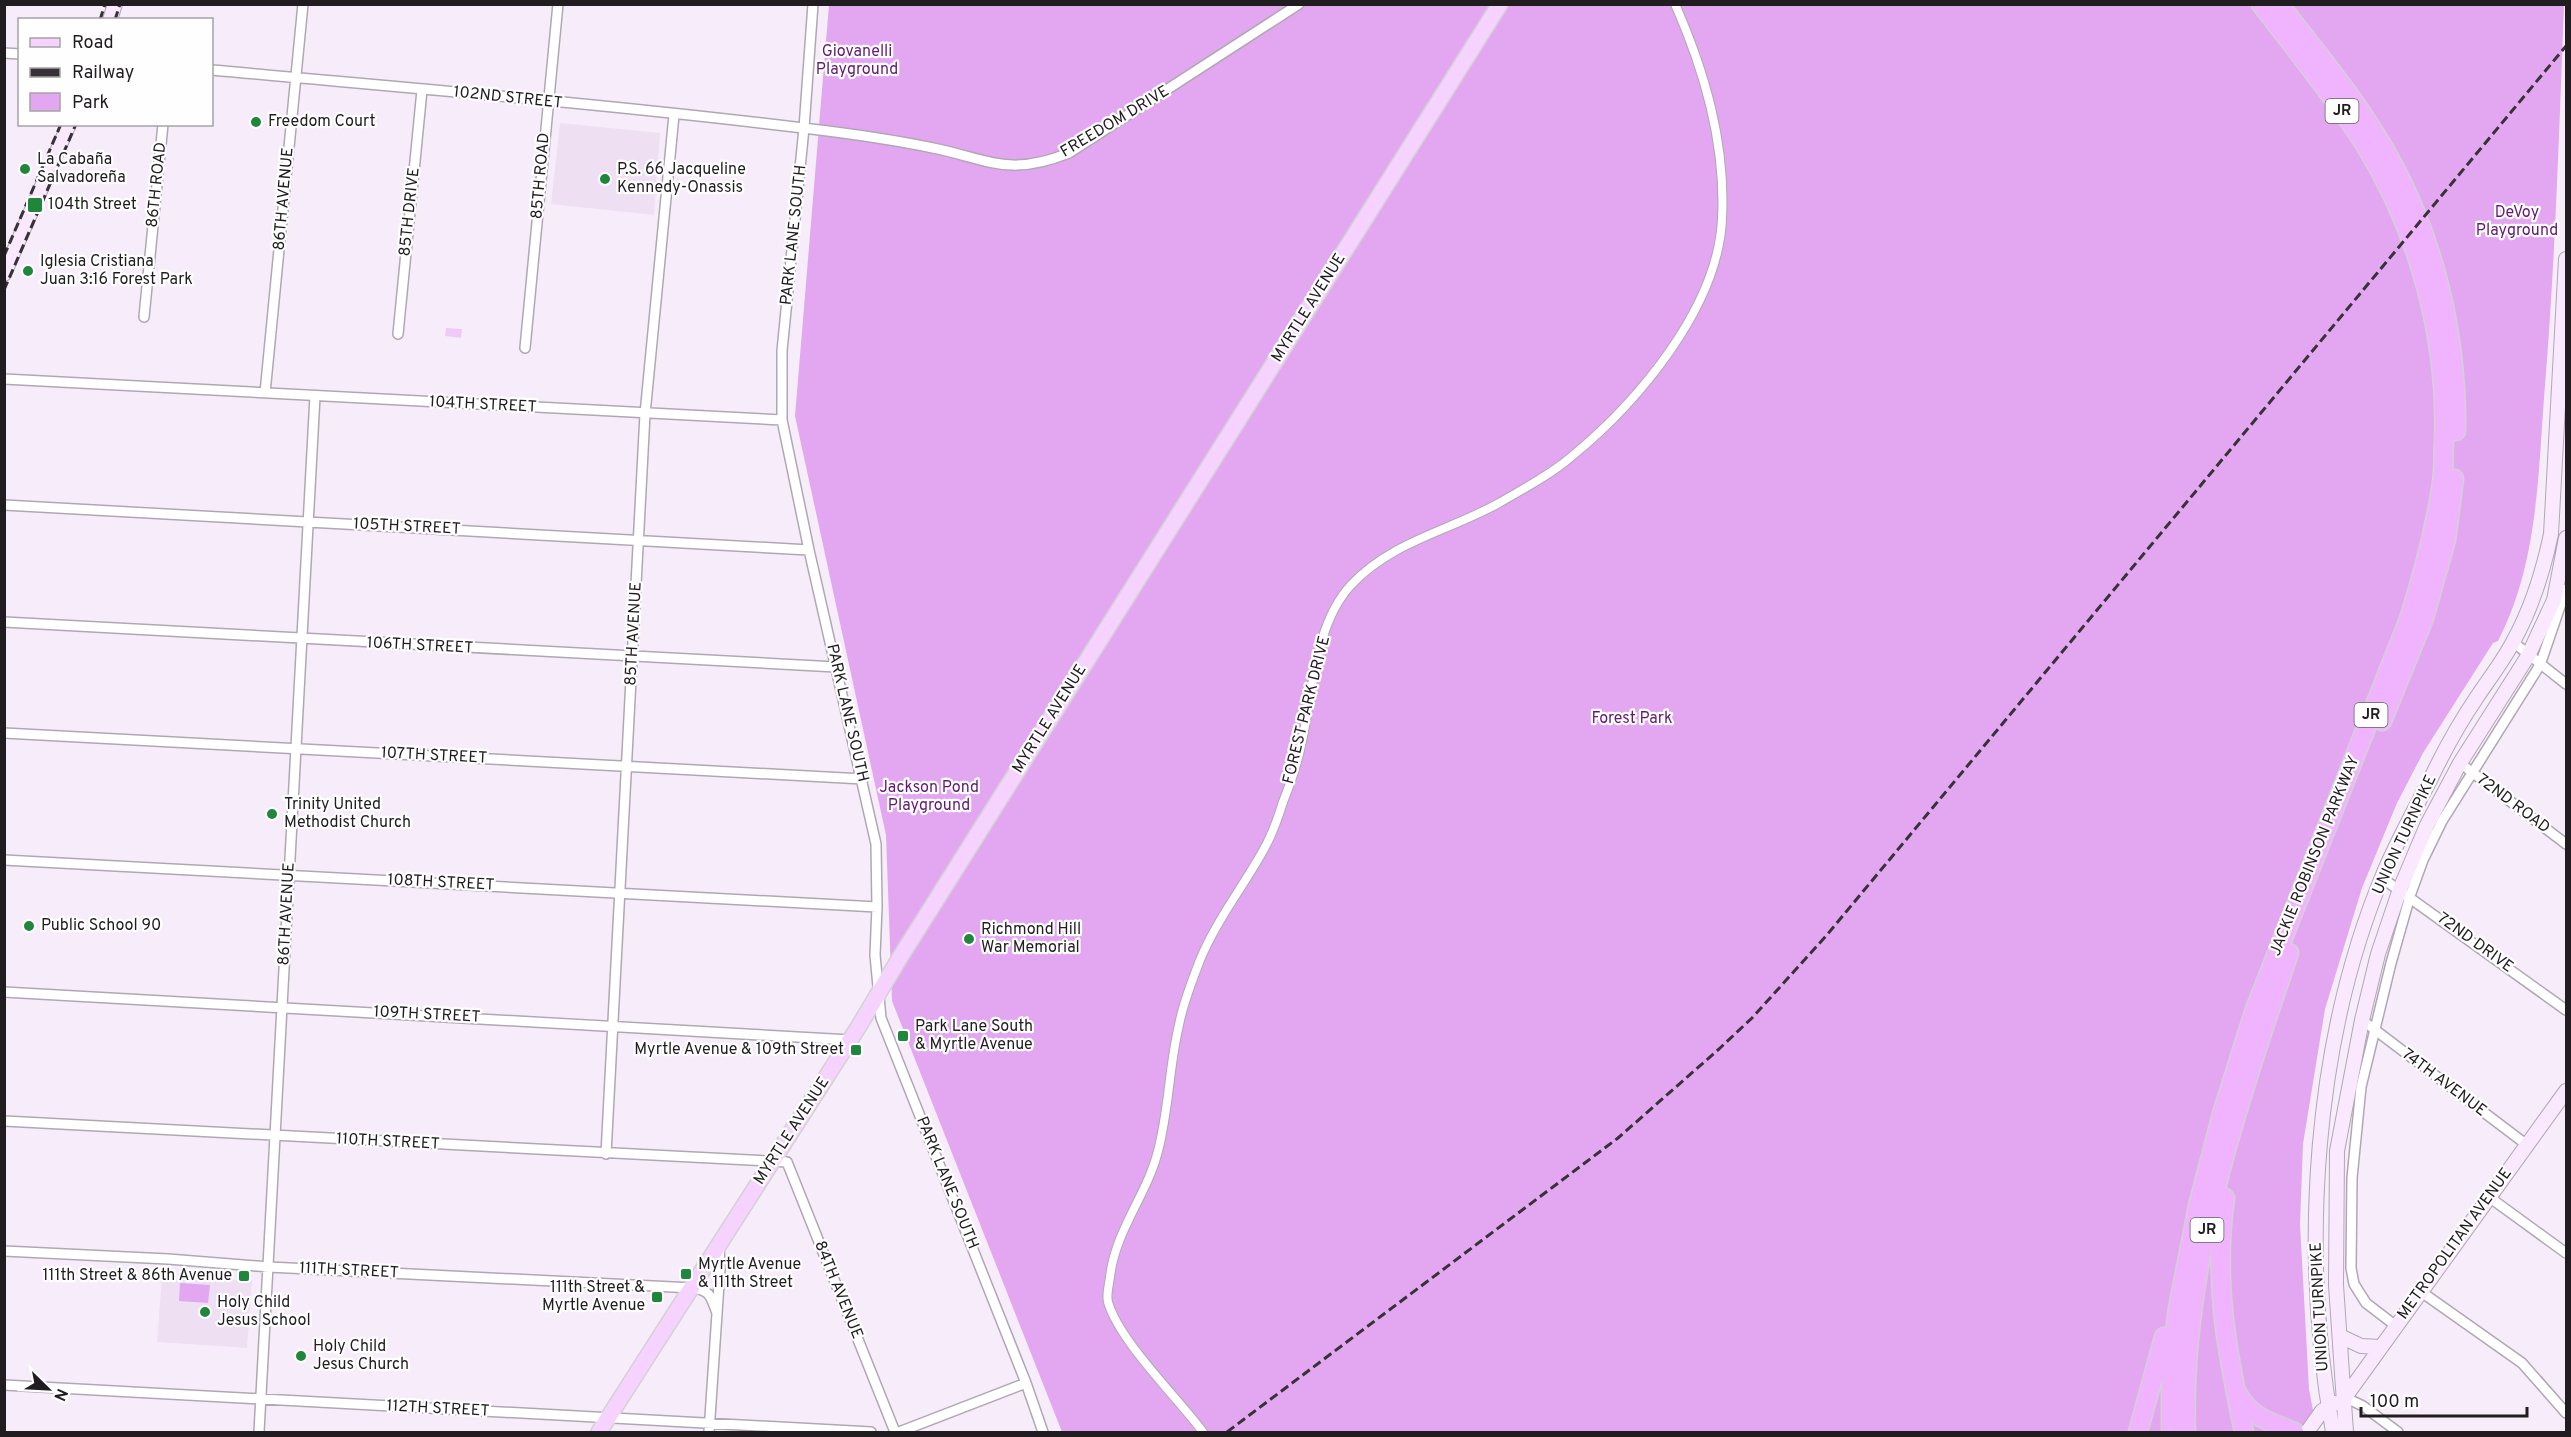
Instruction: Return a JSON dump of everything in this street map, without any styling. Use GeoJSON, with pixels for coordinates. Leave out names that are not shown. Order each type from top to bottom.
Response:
{"type":"FeatureCollection","features":[{"type":"Feature","properties":{"kind":"highway","name":"JACKIE ROBINSON PARKWAY"},"geometry":{"type":"LineString","coordinates":[[2171,1432],[2172,1351],[2183,1279],[2210,1157],[2255,1009],[2409,620],[2425,569],[2442,481],[2445,425],[2443,380],[2437,337],[2428,297],[2406,227],[2382,174],[2364,144],[2343,112],[2261,4]]}},
{"type":"Feature","properties":{"kind":"highway","name":"JACKIE ROBINSON PARKWAY"},"geometry":{"type":"LineString","coordinates":[[2186,1432],[2187,1355],[2200,1268],[2221,1171],[2262,1032],[2305,907],[2424,618],[2446,540],[2455,468],[2457,385],[2451,338],[2435,271],[2417,215],[2385,150],[2355,105],[2279,4]]}},
{"type":"Feature","properties":{"kind":"highway"},"geometry":{"type":"LineString","coordinates":[[2244,1432],[2221,1303],[2221,1231],[2231,1166],[2262,1032]]}},
{"type":"Feature","properties":{"kind":"highway"},"geometry":{"type":"LineString","coordinates":[[2138,1432],[2156,1374],[2170,1305],[2183,1279]]}},
{"type":"Feature","properties":{"kind":"highway"},"geometry":{"type":"LineString","coordinates":[[2234,1383],[2244,1405],[2256,1415],[2294,1432]]}},
{"type":"Feature","properties":{"kind":"main road","name":"MYRTLE AVENUE"},"geometry":{"type":"LineString","coordinates":[[599,1432],[850,1040],[1500,4]]}},
{"type":"Feature","properties":{"kind":"main road"},"geometry":{"type":"LineString","coordinates":[[4,274],[68,126]]}},
{"type":"Feature","properties":{"kind":"main road","name":"UNION TURNPIKE"},"geometry":{"type":"LineString","coordinates":[[2333,1432],[2324,1382],[2317,1281],[2316,1188],[2330,1070],[2349,976],[2382,878],[2440,759],[2474,700],[2513,642],[2542,573],[2551,534],[2566,259]]}},
{"type":"Feature","properties":{"kind":"main road","name":"UNION TURNPIKE"},"geometry":{"type":"LineString","coordinates":[[2346,1432],[2336,1285],[2337,1151],[2361,1020],[2379,954],[2405,892],[2427,825],[2460,763],[2528,656],[2554,600],[2566,538]]}},
{"type":"Feature","properties":{"kind":"main road","name":"METROPOLITAN AVENUE"},"geometry":{"type":"LineString","coordinates":[[2333,1432],[2344,1397],[2566,1091]]}},
{"type":"Feature","properties":{"kind":"main road"},"geometry":{"type":"LineString","coordinates":[[2340,1336],[2361,1346],[2381,1347]]}},
{"type":"Feature","properties":{"kind":"main road","name":"METROPOLITAN AVENUE"},"geometry":{"type":"LineString","coordinates":[[2307,1432],[2322,1412],[2344,1397]]}},
{"type":"Feature","properties":{"kind":"street","name":"86TH AVENUE"},"geometry":{"type":"LineString","coordinates":[[265,393],[303,4]]}},
{"type":"Feature","properties":{"kind":"street","name":"85TH ROAD"},"geometry":{"type":"LineString","coordinates":[[525,348],[558,4]]}},
{"type":"Feature","properties":{"kind":"street","name":"PARK LANE SOUTH"},"geometry":{"type":"LineString","coordinates":[[813,4],[804,128],[782,351],[782,420],[876,844],[875,955],[881,1018],[1026,1383],[1043,1432]]}},
{"type":"Feature","properties":{"kind":"street","name":"FREEDOM DRIVE"},"geometry":{"type":"LineString","coordinates":[[804,128],[932,148],[997,165],[1019,167],[1047,162],[1069,153],[1299,4]]}},
{"type":"Feature","properties":{"kind":"street","name":"FOREST PARK DRIVE"},"geometry":{"type":"LineString","coordinates":[[1203,1432],[1124,1334],[1107,1300],[1111,1263],[1126,1222],[1150,1175],[1158,1150],[1179,1021],[1201,957],[1265,847],[1284,802],[1299,753],[1321,647],[1331,617],[1349,587],[1381,559],[1416,539],[1495,505],[1569,460],[1622,411],[1654,374],[1702,296],[1715,255],[1722,221],[1716,124],[1695,50],[1676,4]]}},
{"type":"Feature","properties":{"kind":"street","name":"102ND STREET"},"geometry":{"type":"LineString","coordinates":[[213,70],[804,128]]}},
{"type":"Feature","properties":{"kind":"street","name":"85TH DRIVE"},"geometry":{"type":"LineString","coordinates":[[398,334],[422,90]]}},
{"type":"Feature","properties":{"kind":"street","name":"85TH AVENUE"},"geometry":{"type":"LineString","coordinates":[[606,1154],[645,414],[674,115]]}},
{"type":"Feature","properties":{"kind":"street","name":"86TH ROAD"},"geometry":{"type":"LineString","coordinates":[[144,317],[163,126]]}},
{"type":"Feature","properties":{"kind":"street","name":"104TH STREET"},"geometry":{"type":"LineString","coordinates":[[4,378],[782,420]]}},
{"type":"Feature","properties":{"kind":"street","name":"86TH AVENUE"},"geometry":{"type":"LineString","coordinates":[[259,1432],[315,396]]}},
{"type":"Feature","properties":{"kind":"street","name":"105TH STREET"},"geometry":{"type":"LineString","coordinates":[[4,505],[809,550]]}},
{"type":"Feature","properties":{"kind":"street","name":"UNION TURNPIKE"},"geometry":{"type":"LineString","coordinates":[[2396,1326],[2366,1303],[2354,1284],[2351,1268],[2352,1178],[2361,1087],[2405,892],[2442,821],[2540,665],[2566,589]]}},
{"type":"Feature","properties":{"kind":"street","name":"106TH STREET"},"geometry":{"type":"LineString","coordinates":[[4,622],[836,666]]}},
{"type":"Feature","properties":{"kind":"street"},"geometry":{"type":"LineString","coordinates":[[2513,642],[2566,684]]}},
{"type":"Feature","properties":{"kind":"street","name":"107TH STREET"},"geometry":{"type":"LineString","coordinates":[[4,733],[863,780]]}},
{"type":"Feature","properties":{"kind":"street","name":"72ND ROAD"},"geometry":{"type":"LineString","coordinates":[[2460,763],[2566,844]]}},
{"type":"Feature","properties":{"kind":"street","name":"108TH STREET"},"geometry":{"type":"LineString","coordinates":[[4,860],[877,908]]}},
{"type":"Feature","properties":{"kind":"street","name":"72ND DRIVE"},"geometry":{"type":"LineString","coordinates":[[2382,878],[2405,892],[2566,1010]]}},
{"type":"Feature","properties":{"kind":"street","name":"109TH STREET"},"geometry":{"type":"LineString","coordinates":[[4,992],[850,1040]]}},
{"type":"Feature","properties":{"kind":"street","name":"74TH AVENUE"},"geometry":{"type":"LineString","coordinates":[[2361,1020],[2527,1145]]}},
{"type":"Feature","properties":{"kind":"street","name":"110TH STREET"},"geometry":{"type":"LineString","coordinates":[[4,1120],[771,1163]]}},
{"type":"Feature","properties":{"kind":"street","name":"84TH AVENUE"},"geometry":{"type":"LineString","coordinates":[[771,1163],[787,1162],[897,1432]]}},
{"type":"Feature","properties":{"kind":"street"},"geometry":{"type":"LineString","coordinates":[[2489,1197],[2566,1253]]}},
{"type":"Feature","properties":{"kind":"street"},"geometry":{"type":"LineString","coordinates":[[709,1429],[719,1246]]}},
{"type":"Feature","properties":{"kind":"street","name":"111TH STREET"},"geometry":{"type":"LineString","coordinates":[[4,1251],[168,1259],[268,1267],[693,1288]]}},
{"type":"Feature","properties":{"kind":"street"},"geometry":{"type":"LineString","coordinates":[[693,1288],[704,1289],[710,1295],[717,1313]]}},
{"type":"Feature","properties":{"kind":"street"},"geometry":{"type":"LineString","coordinates":[[2420,1292],[2522,1363],[2566,1413]]}},
{"type":"Feature","properties":{"kind":"street"},"geometry":{"type":"LineString","coordinates":[[897,1432],[1026,1383]]}},
{"type":"Feature","properties":{"kind":"street","name":"112TH STREET"},"geometry":{"type":"LineString","coordinates":[[4,1385],[608,1419],[709,1429],[871,1432]]}},
{"type":"Feature","properties":{"kind":"street"},"geometry":{"type":"LineString","coordinates":[[2344,1397],[2363,1406],[2398,1432]]}},
{"type":"Feature","properties":{"kind":"shaded area","name":"P.S. 66 Jacqueline Kennedy-Onassis"},"geometry":{"type":"Polygon","coordinates":[[[560,123],[660,133],[654,215],[551,204],[560,123]]]}},
{"type":"Feature","properties":{"kind":"shaded area"},"geometry":{"type":"Polygon","coordinates":[[[446,328],[462,329],[461,338],[445,336],[446,328]]]}},
{"type":"Feature","properties":{"kind":"shaded area","name":"Holy Child Jesus School"},"geometry":{"type":"Polygon","coordinates":[[[162,1277],[252,1281],[247,1348],[157,1342],[162,1277]]]}},
{"type":"Feature","properties":{"kind":"green space","name":"Forest Park"},"geometry":{"type":"Polygon","coordinates":[[[829,5],[2564,5],[2551,300],[2537,491],[2521,583],[2498,641],[2493,643],[2423,753],[2397,803],[2362,888],[2325,1009],[2303,1144],[2300,1224],[2309,1389],[2317,1432],[1062,1432],[892,1001],[886,835],[795,416],[829,5]]]}},
{"type":"Feature","properties":{"kind":"green space"},"geometry":{"type":"Polygon","coordinates":[[[180,1283],[210,1285],[208,1303],[179,1301],[180,1283]]]}},
{"type":"Feature","properties":{"kind":"railway"},"geometry":{"type":"LineString","coordinates":[[101,18],[105,4]]}},
{"type":"Feature","properties":{"kind":"railway"},"geometry":{"type":"LineString","coordinates":[[116,18],[120,4]]}},
{"type":"Feature","properties":{"kind":"railway"},"geometry":{"type":"LineString","coordinates":[[1227,1432],[1618,1138],[1752,1018],[1826,936],[2566,46]]}},
{"type":"Feature","properties":{"kind":"railway"},"geometry":{"type":"LineString","coordinates":[[4,256],[60,126]]}},
{"type":"Feature","properties":{"kind":"railway"},"geometry":{"type":"LineString","coordinates":[[4,290],[75,126]]}},
{"type":"Feature","properties":{"kind":"place","name":"Freedom Court"},"geometry":{"type":"Point","coordinates":[256,122]}},
{"type":"Feature","properties":{"kind":"place","name":"La Cabaña Salvadoreña"},"geometry":{"type":"Point","coordinates":[25,169]}},
{"type":"Feature","properties":{"kind":"place","name":"P.S. 66 Jacqueline Kennedy-Onassis"},"geometry":{"type":"Point","coordinates":[605,179]}},
{"type":"Feature","properties":{"kind":"place","name":"104th Street"},"geometry":{"type":"Point","coordinates":[35,205]}},
{"type":"Feature","properties":{"kind":"place","name":"Iglesia Cristiana Juan 3:16 Forest Park"},"geometry":{"type":"Point","coordinates":[28,271]}},
{"type":"Feature","properties":{"kind":"place","name":"Trinity United Methodist Church"},"geometry":{"type":"Point","coordinates":[272,814]}},
{"type":"Feature","properties":{"kind":"place","name":"Public School 90"},"geometry":{"type":"Point","coordinates":[29,926]}},
{"type":"Feature","properties":{"kind":"place","name":"Richmond Hill War Memorial"},"geometry":{"type":"Point","coordinates":[969,939]}},
{"type":"Feature","properties":{"kind":"place","name":"Park Lane South & Myrtle Avenue"},"geometry":{"type":"Point","coordinates":[903,1036]}},
{"type":"Feature","properties":{"kind":"place","name":"Myrtle Avenue & 109th Street"},"geometry":{"type":"Point","coordinates":[856,1050]}},
{"type":"Feature","properties":{"kind":"place","name":"Myrtle Avenue & 111th Street"},"geometry":{"type":"Point","coordinates":[686,1274]}},
{"type":"Feature","properties":{"kind":"place","name":"111th Street & 86th Avenue"},"geometry":{"type":"Point","coordinates":[244,1276]}},
{"type":"Feature","properties":{"kind":"place","name":"111th Street & Myrtle Avenue"},"geometry":{"type":"Point","coordinates":[657,1297]}},
{"type":"Feature","properties":{"kind":"place","name":"Holy Child Jesus School"},"geometry":{"type":"Point","coordinates":[205,1312]}},
{"type":"Feature","properties":{"kind":"place","name":"Holy Child Jesus Church"},"geometry":{"type":"Point","coordinates":[301,1356]}},
{"type":"Feature","properties":{"kind":"park label","name":"Giovanelli Playground"},"geometry":{"type":"Point","coordinates":[857,61]}},
{"type":"Feature","properties":{"kind":"park label","name":"DeVoy Playground"},"geometry":{"type":"Point","coordinates":[2517,222]}},
{"type":"Feature","properties":{"kind":"park label","name":"Jackson Pond Playground"},"geometry":{"type":"Point","coordinates":[929,797]}}]}
